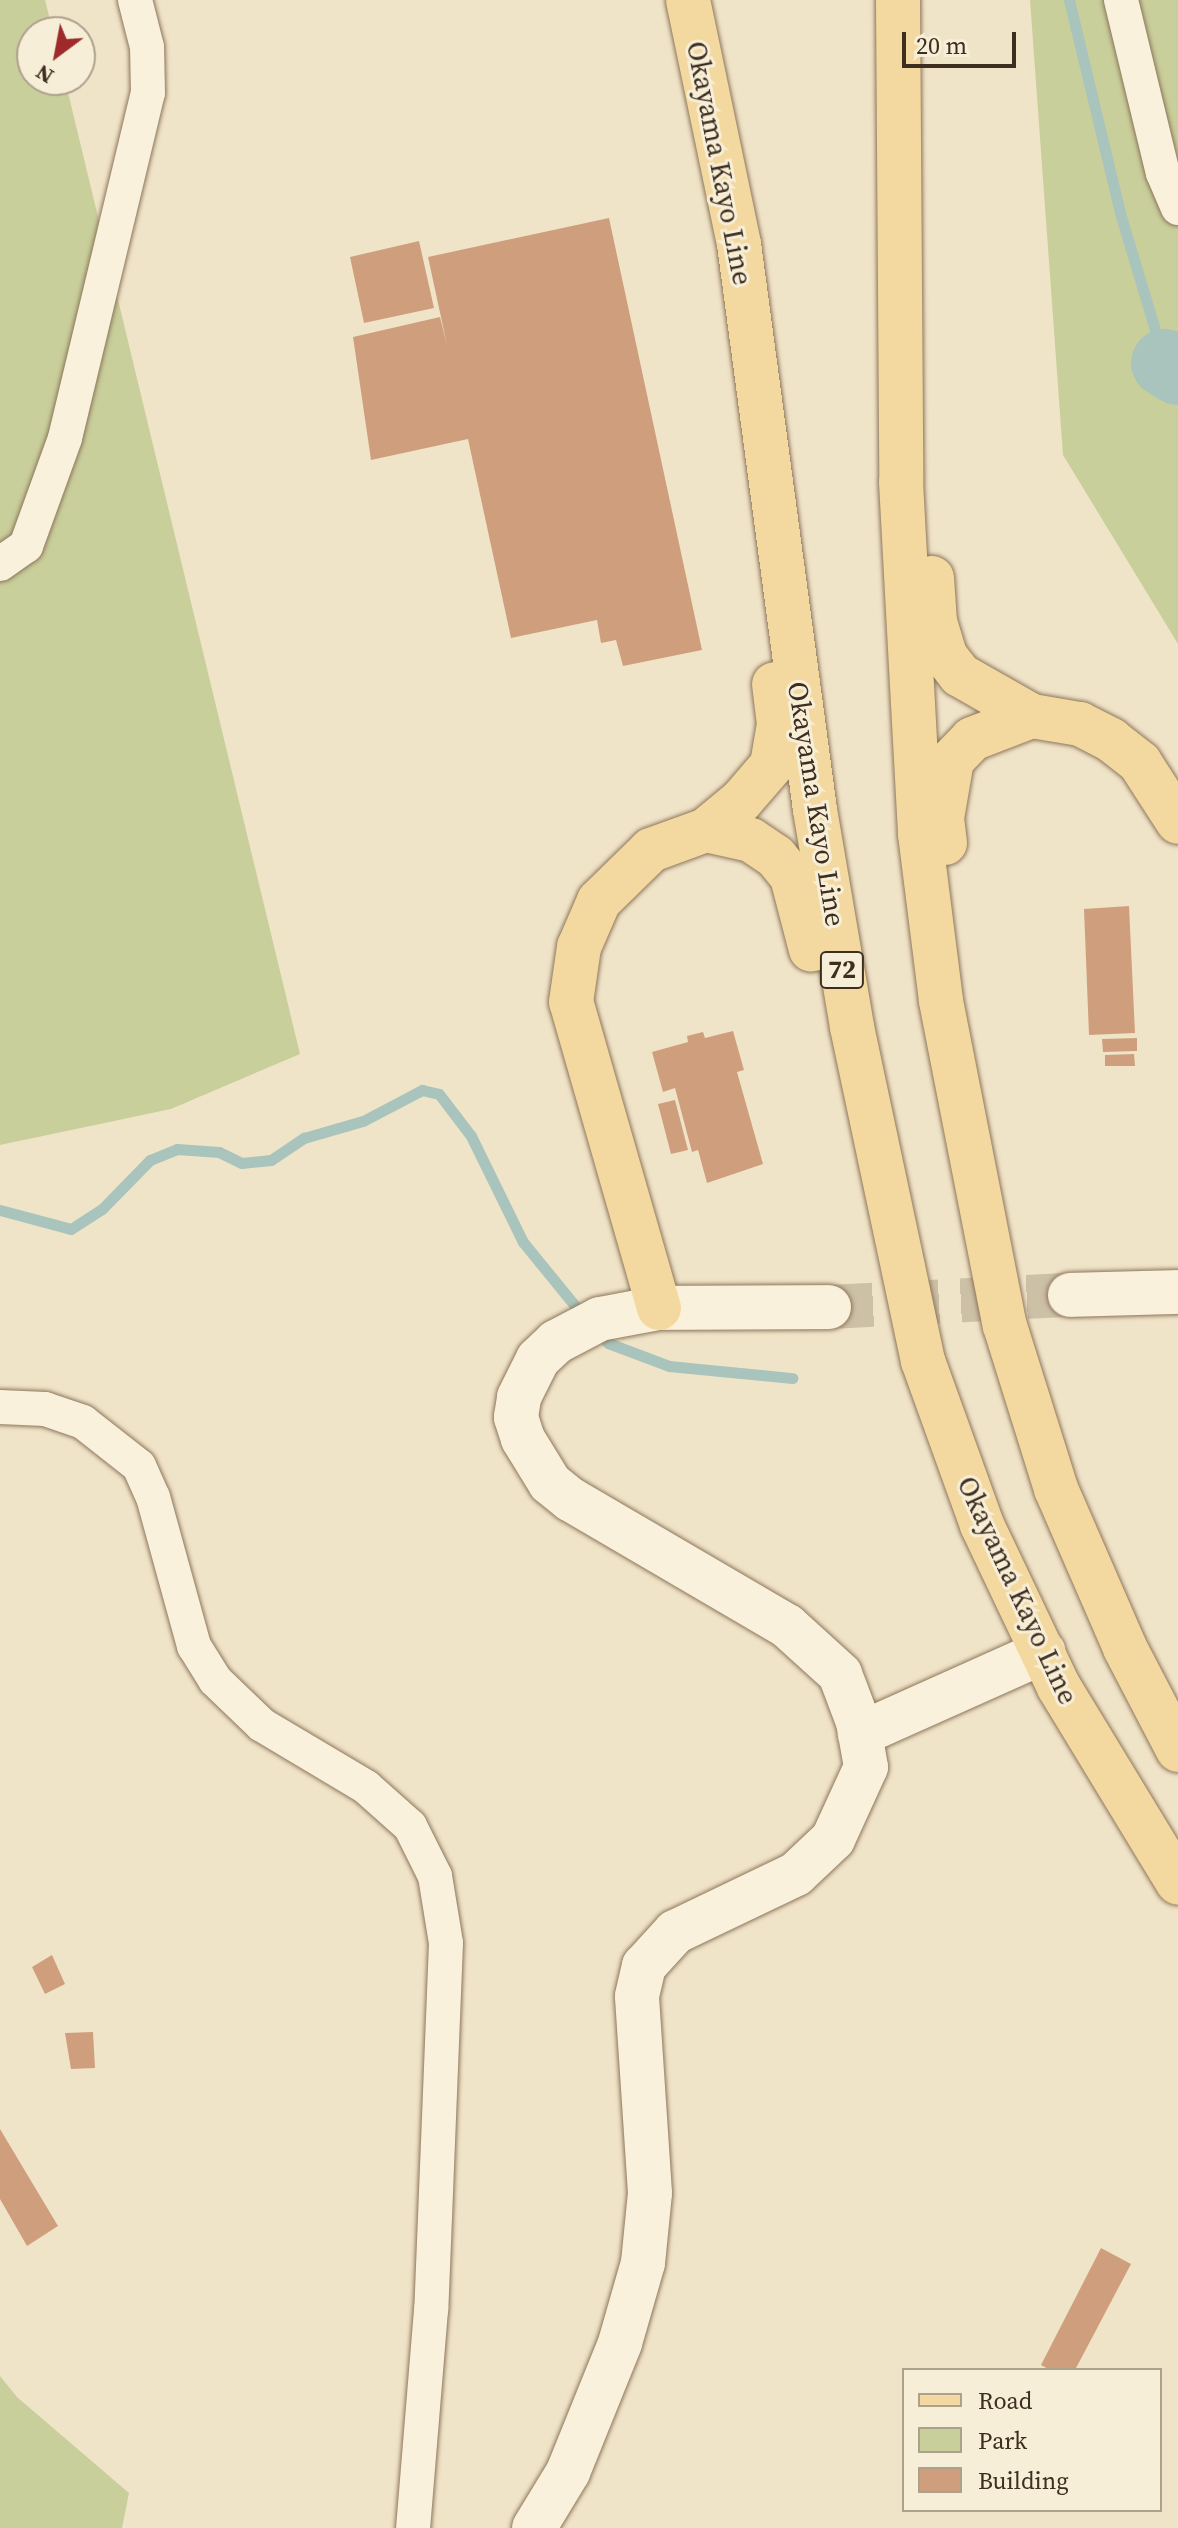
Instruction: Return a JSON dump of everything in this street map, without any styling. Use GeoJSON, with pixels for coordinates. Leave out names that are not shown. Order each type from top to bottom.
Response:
{"type":"FeatureCollection","features":[{"type":"Feature","properties":{"kind":"main road","name":"Okayama Kayo Line"},"geometry":{"type":"LineString","coordinates":[[688,0],[739,244],[815,810],[877,1144],[923,1361],[982,1525],[1043,1652],[1178,1883]]}},
{"type":"Feature","properties":{"kind":"main road"},"geometry":{"type":"LineString","coordinates":[[898,0],[901,393],[920,834],[941,1001],[1005,1326],[1056,1489],[1125,1648],[1178,1750]]}},
{"type":"Feature","properties":{"kind":"main road"},"geometry":{"type":"LineString","coordinates":[[659,1308],[571,1002],[579,947],[599,901],[651,850],[706,830],[741,801],[772,765],[779,724],[739,416],[751,335]]}},
{"type":"Feature","properties":{"kind":"main road"},"geometry":{"type":"LineString","coordinates":[[901,393],[926,496],[935,622],[946,657],[960,675],[1032,716],[1080,724],[1111,740],[1140,763],[1178,822]]}},
{"type":"Feature","properties":{"kind":"main road"},"geometry":{"type":"LineString","coordinates":[[982,1208],[980,1108],[942,818],[952,760],[972,739],[1032,716]]}},
{"type":"Feature","properties":{"kind":"main road"},"geometry":{"type":"LineString","coordinates":[[706,830],[751,840],[776,857],[792,877],[806,916],[821,1014],[877,1144]]}},
{"type":"Feature","properties":{"kind":"street"},"geometry":{"type":"LineString","coordinates":[[0,564],[26,546],[43,510],[76,393],[148,93],[147,47],[135,0]]}},
{"type":"Feature","properties":{"kind":"street"},"geometry":{"type":"LineString","coordinates":[[1121,0],[1163,173],[1178,208]]}},
{"type":"Feature","properties":{"kind":"street"},"geometry":{"type":"LineString","coordinates":[[1070,1295],[1178,1292]]}},
{"type":"Feature","properties":{"kind":"street"},"geometry":{"type":"LineString","coordinates":[[534,2528],[568,2472],[620,2343],[643,2263],[650,2193],[637,1996],[644,1966],[675,1932],[796,1874],[833,1839],[866,1767],[860,1734],[840,1674],[787,1626],[571,1500],[534,1461],[516,1417],[519,1397],[538,1359],[586,1326],[659,1308],[829,1307]]}},
{"type":"Feature","properties":{"kind":"street"},"geometry":{"type":"LineString","coordinates":[[0,1407],[45,1409],[83,1422],[139,1466],[153,1497],[194,1646],[215,1680],[262,1725],[366,1787],[410,1826],[435,1876],[446,1943],[431,2310],[413,2528]]}},
{"type":"Feature","properties":{"kind":"street"},"geometry":{"type":"LineString","coordinates":[[860,1734],[1043,1652]]}},
{"type":"Feature","properties":{"kind":"green space"},"geometry":{"type":"Polygon","coordinates":[[[0,0],[45,0],[49,16],[16,16],[16,96],[69,96],[300,1054],[171,1109],[0,1145],[0,0]]]}},
{"type":"Feature","properties":{"kind":"green space"},"geometry":{"type":"Polygon","coordinates":[[[1030,0],[1178,0],[1178,644],[1063,455],[1030,0]]]}},
{"type":"Feature","properties":{"kind":"green space"},"geometry":{"type":"Polygon","coordinates":[[[0,2376],[17,2397],[129,2493],[122,2528],[0,2528],[0,2376]]]}},
{"type":"Feature","properties":{"kind":"building"},"geometry":{"type":"Polygon","coordinates":[[[609,218],[702,650],[623,666],[616,640],[601,643],[597,620],[511,638],[468,439],[371,460],[353,337],[440,317],[447,345],[428,257],[609,218]]]}},
{"type":"Feature","properties":{"kind":"building"},"geometry":{"type":"Polygon","coordinates":[[[419,241],[434,308],[364,323],[350,257],[419,241]]]}},
{"type":"Feature","properties":{"kind":"building"},"geometry":{"type":"Polygon","coordinates":[[[1129,906],[1135,1033],[1089,1035],[1084,909],[1129,906]]]}},
{"type":"Feature","properties":{"kind":"building"},"geometry":{"type":"Polygon","coordinates":[[[733,1031],[744,1070],[737,1072],[763,1164],[707,1183],[698,1150],[692,1152],[675,1088],[663,1092],[652,1052],[688,1042],[687,1036],[703,1032],[705,1038],[733,1031]]]}},
{"type":"Feature","properties":{"kind":"building"},"geometry":{"type":"Polygon","coordinates":[[[1137,1038],[1137,1051],[1103,1052],[1102,1039],[1137,1038]]]}},
{"type":"Feature","properties":{"kind":"building"},"geometry":{"type":"Polygon","coordinates":[[[1134,1054],[1135,1066],[1105,1066],[1105,1055],[1134,1054]]]}},
{"type":"Feature","properties":{"kind":"building"},"geometry":{"type":"Polygon","coordinates":[[[675,1100],[688,1150],[671,1154],[658,1104],[675,1100]]]}},
{"type":"Feature","properties":{"kind":"building"},"geometry":{"type":"Polygon","coordinates":[[[52,1955],[65,1984],[45,1994],[32,1967],[52,1955]]]}},
{"type":"Feature","properties":{"kind":"building"},"geometry":{"type":"Polygon","coordinates":[[[93,2032],[95,2068],[71,2069],[65,2033],[93,2032]]]}},
{"type":"Feature","properties":{"kind":"building"},"geometry":{"type":"Polygon","coordinates":[[[0,2129],[58,2226],[27,2246],[0,2199],[0,2129]]]}},
{"type":"Feature","properties":{"kind":"building"},"geometry":{"type":"Polygon","coordinates":[[[1101,2248],[1131,2264],[1076,2368],[1046,2368],[1041,2365],[1101,2248]]]}},
{"type":"Feature","properties":{"kind":"waterway"},"geometry":{"type":"LineString","coordinates":[[1069,0],[1120,213],[1165,363]]}},
{"type":"Feature","properties":{"kind":"waterway"},"geometry":{"type":"LineString","coordinates":[[1165,363],[1178,371]]}},
{"type":"Feature","properties":{"kind":"waterway"},"geometry":{"type":"LineString","coordinates":[[0,1210],[71,1229],[102,1209],[150,1160],[177,1149],[219,1152],[242,1163],[271,1160],[304,1138],[363,1121],[422,1090],[439,1094],[471,1136],[523,1242],[585,1318]]}},
{"type":"Feature","properties":{"kind":"waterway"},"geometry":{"type":"LineString","coordinates":[[597,1331],[608,1343],[669,1366],[792,1378]]}},
{"type":"Feature","properties":{"kind":"tunnel"},"geometry":{"type":"LineString","coordinates":[[829,1307],[1070,1295]]}}]}
